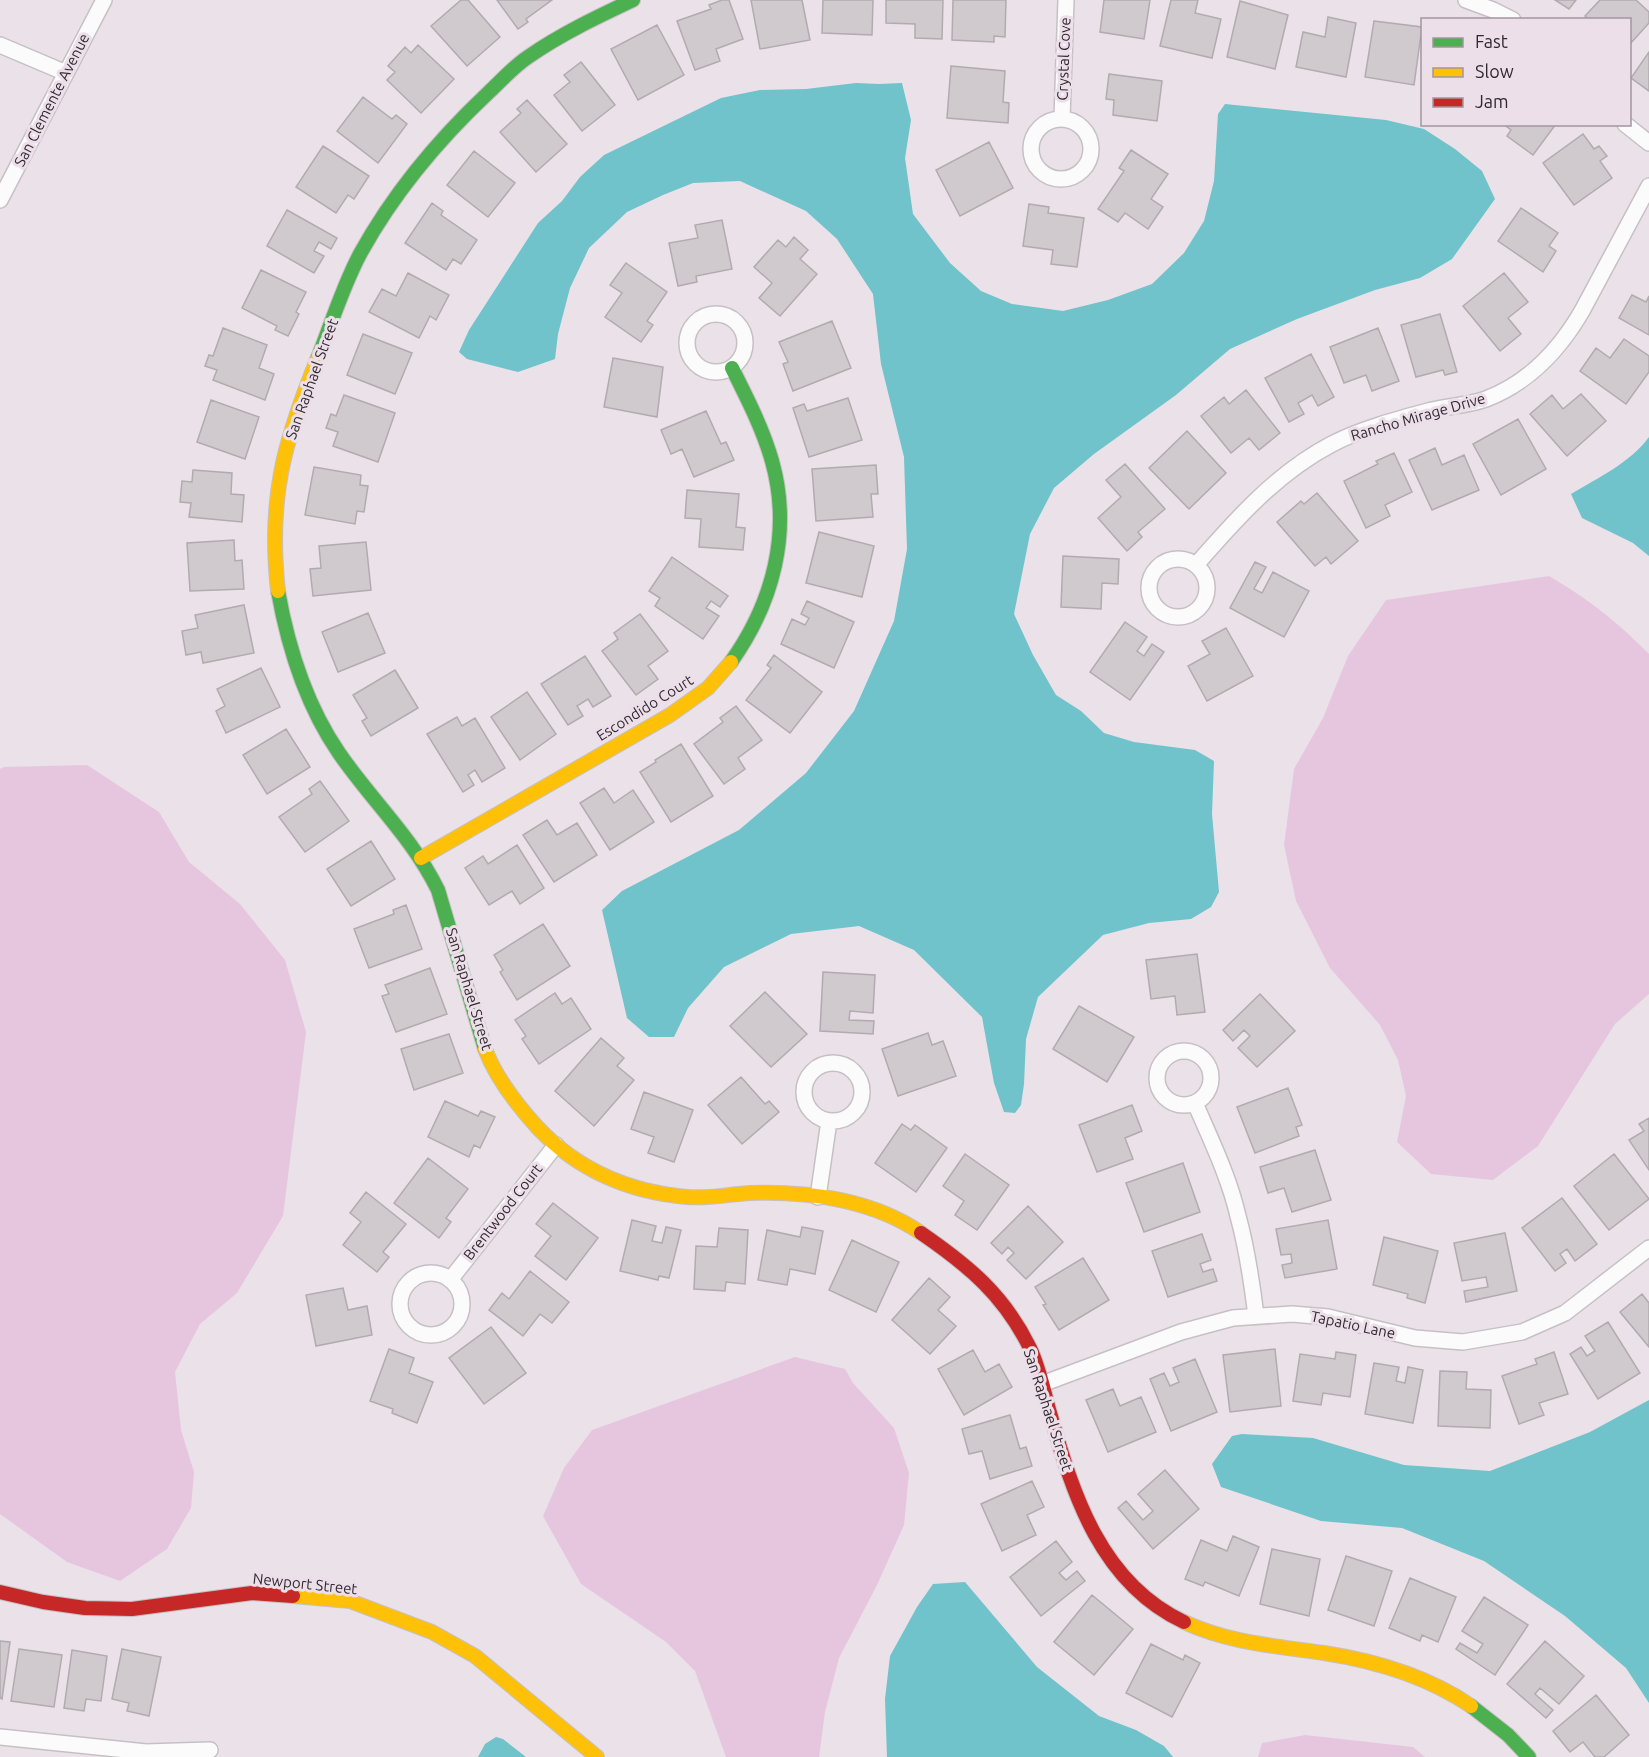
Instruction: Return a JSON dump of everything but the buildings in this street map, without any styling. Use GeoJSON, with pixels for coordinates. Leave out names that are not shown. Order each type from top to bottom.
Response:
{"type":"FeatureCollection","features":[{"type":"Feature","properties":{"kind":"street","name":"San Clemente Avenue"},"geometry":{"type":"LineString","coordinates":[[0,200],[104,0]]}},
{"type":"Feature","properties":{"kind":"street","name":"San Raphael Street"},"geometry":{"type":"LineString","coordinates":[[633,0],[590,20],[526,58],[461,117],[412,174],[359,258],[298,408],[279,474],[276,513],[279,606],[294,658],[326,731],[344,760],[403,829],[440,894],[487,1053],[509,1090],[537,1126],[570,1158],[590,1170],[637,1188],[666,1196],[701,1198],[754,1193],[840,1200],[872,1209],[908,1224],[935,1242],[981,1279],[1013,1319],[1033,1353],[1064,1460],[1087,1525],[1112,1563],[1163,1610],[1195,1627],[1263,1647],[1330,1654],[1405,1671],[1440,1686],[1477,1709],[1503,1728],[1529,1757]]}},
{"type":"Feature","properties":{"kind":"street","name":"Crystal Cove"},"geometry":{"type":"LineString","coordinates":[[1062,118],[1066,0]]}},
{"type":"Feature","properties":{"kind":"street"},"geometry":{"type":"LineString","coordinates":[[1466,0],[1509,18]]}},
{"type":"Feature","properties":{"kind":"street"},"geometry":{"type":"LineString","coordinates":[[0,45],[66,73]]}},
{"type":"Feature","properties":{"kind":"street"},"geometry":{"type":"LineString","coordinates":[[1062,118],[1073,120],[1081,125],[1092,144],[1092,154],[1088,165],[1080,174],[1059,180],[1049,177],[1035,165],[1031,155],[1031,144],[1042,124],[1062,118]]}},
{"type":"Feature","properties":{"kind":"street"},"geometry":{"type":"LineString","coordinates":[[1628,126],[1649,143]]}},
{"type":"Feature","properties":{"kind":"street","name":"Rancho Mirage Drive"},"geometry":{"type":"LineString","coordinates":[[1196,565],[1249,507],[1288,472],[1333,443],[1382,425],[1485,399],[1506,389],[1541,364],[1571,330],[1649,186]]}},
{"type":"Feature","properties":{"kind":"street","name":"Escondido Court"},"geometry":{"type":"LineString","coordinates":[[421,858],[670,714],[706,689],[734,659],[761,612],[773,580],[779,542],[780,503],[775,473],[758,423],[732,368]]}},
{"type":"Feature","properties":{"kind":"street"},"geometry":{"type":"LineString","coordinates":[[1195,1104],[1218,1154],[1238,1215],[1256,1316]]}},
{"type":"Feature","properties":{"kind":"street"},"geometry":{"type":"LineString","coordinates":[[818,1197],[829,1121]]}},
{"type":"Feature","properties":{"kind":"street","name":"Brentwood Court"},"geometry":{"type":"LineString","coordinates":[[450,1280],[556,1145]]}},
{"type":"Feature","properties":{"kind":"street","name":"Tapatio Lane"},"geometry":{"type":"LineString","coordinates":[[1042,1384],[1181,1332],[1233,1318],[1292,1314],[1328,1317],[1415,1338],[1463,1342],[1522,1332],[1564,1313],[1649,1248]]}},
{"type":"Feature","properties":{"kind":"street"},"geometry":{"type":"LineString","coordinates":[[424,1273],[435,1273],[450,1280],[460,1293],[462,1304],[455,1324],[438,1334],[427,1335],[417,1332],[402,1317],[399,1307],[400,1296],[405,1286],[414,1277],[424,1273]]}},
{"type":"Feature","properties":{"kind":"street","name":"Newport Street"},"geometry":{"type":"LineString","coordinates":[[0,1592],[43,1602],[85,1608],[132,1609],[252,1593],[350,1601],[432,1632],[475,1656],[597,1757]]}},
{"type":"Feature","properties":{"kind":"street"},"geometry":{"type":"LineString","coordinates":[[0,1737],[146,1752],[210,1750]]}},
{"type":"Feature","properties":{"kind":"shaded area"},"geometry":{"type":"Polygon","coordinates":[[[1549,576],[1602,612],[1649,654],[1649,994],[1615,1024],[1538,1146],[1493,1180],[1431,1174],[1397,1142],[1406,1096],[1398,1060],[1380,1025],[1330,968],[1296,901],[1284,845],[1294,769],[1323,718],[1348,656],[1386,600],[1549,576]]]}},
{"type":"Feature","properties":{"kind":"shaded area"},"geometry":{"type":"Polygon","coordinates":[[[87,765],[159,812],[189,862],[240,904],[285,960],[306,1032],[283,1216],[237,1293],[200,1324],[175,1372],[181,1430],[194,1472],[191,1508],[167,1549],[120,1581],[67,1562],[0,1514],[0,769],[4,767],[87,765]]]}},
{"type":"Feature","properties":{"kind":"shaded area"},"geometry":{"type":"Polygon","coordinates":[[[795,1357],[845,1369],[853,1383],[894,1428],[909,1473],[904,1525],[877,1585],[839,1658],[825,1712],[819,1757],[726,1757],[695,1671],[666,1642],[581,1584],[543,1516],[564,1468],[592,1430],[795,1357]]]}},
{"type":"Feature","properties":{"kind":"shaded area"},"geometry":{"type":"Polygon","coordinates":[[[1305,1735],[1413,1747],[1425,1757],[1258,1757],[1262,1743],[1305,1735]]]}},
{"type":"Feature","properties":{"kind":"water"},"geometry":{"type":"Polygon","coordinates":[[[856,83],[902,83],[911,120],[905,158],[913,214],[950,263],[981,291],[1012,304],[1063,311],[1108,300],[1152,284],[1184,253],[1204,221],[1214,181],[1218,114],[1225,104],[1386,120],[1424,129],[1455,149],[1482,171],[1495,199],[1452,259],[1420,278],[1375,290],[1297,319],[1230,349],[1176,395],[1094,454],[1054,488],[1030,534],[1014,614],[1033,655],[1056,695],[1081,711],[1104,733],[1134,742],[1195,750],[1214,761],[1212,814],[1219,892],[1211,907],[1191,919],[1149,923],[1103,935],[1038,997],[1026,1039],[1021,1105],[1015,1113],[1004,1112],[994,1083],[982,1017],[914,950],[859,926],[791,934],[724,967],[688,1008],[674,1037],[649,1037],[627,1018],[602,910],[622,891],[739,830],[806,773],[854,711],[894,621],[907,549],[904,457],[881,364],[873,294],[837,239],[806,211],[740,181],[693,183],[627,212],[589,248],[570,288],[558,334],[555,359],[518,372],[467,359],[459,352],[469,330],[538,223],[562,201],[580,177],[604,155],[721,98],[760,90],[806,89],[856,83]]]}},
{"type":"Feature","properties":{"kind":"water"},"geometry":{"type":"Polygon","coordinates":[[[1649,437],[1649,556],[1633,543],[1582,518],[1571,494],[1624,462],[1649,437]]]}},
{"type":"Feature","properties":{"kind":"water"},"geometry":{"type":"Polygon","coordinates":[[[1649,1400],[1649,1703],[1626,1668],[1565,1616],[1484,1561],[1402,1528],[1321,1521],[1221,1487],[1212,1464],[1232,1436],[1242,1434],[1313,1438],[1404,1465],[1490,1471],[1590,1432],[1649,1400]]]}},
{"type":"Feature","properties":{"kind":"water"},"geometry":{"type":"Polygon","coordinates":[[[965,1582],[1037,1667],[1099,1716],[1136,1730],[1164,1746],[1173,1757],[887,1757],[885,1699],[890,1656],[917,1607],[933,1584],[965,1582]]]}},
{"type":"Feature","properties":{"kind":"water"},"geometry":{"type":"Polygon","coordinates":[[[496,1737],[503,1739],[526,1757],[478,1757],[485,1744],[496,1737]]]}},
{"type":"Feature","properties":{"kind":"traffic: fast"},"geometry":{"type":"LineString","coordinates":[[317,360],[342,293],[360,254],[387,210],[434,149],[469,111],[523,61],[566,33],[633,0]]}},
{"type":"Feature","properties":{"kind":"traffic: fast"},"geometry":{"type":"LineString","coordinates":[[731,662],[758,616],[768,591],[775,566],[780,514],[778,488],[772,461],[754,414],[732,368]]}},
{"type":"Feature","properties":{"kind":"traffic: fast"},"geometry":{"type":"LineString","coordinates":[[278,591],[287,633],[300,675],[327,735],[404,836],[438,890],[485,1049]]}},
{"type":"Feature","properties":{"kind":"traffic: fast"},"geometry":{"type":"LineString","coordinates":[[1471,1706],[1508,1735],[1529,1757]]}},
{"type":"Feature","properties":{"kind":"traffic: slow"},"geometry":{"type":"LineString","coordinates":[[278,591],[275,528],[281,473],[295,419],[317,360]]}},
{"type":"Feature","properties":{"kind":"traffic: slow"},"geometry":{"type":"LineString","coordinates":[[421,858],[670,715],[708,688],[731,662]]}},
{"type":"Feature","properties":{"kind":"traffic: slow"},"geometry":{"type":"LineString","coordinates":[[485,1049],[508,1091],[538,1128],[570,1156],[606,1176],[645,1190],[687,1197],[751,1193],[818,1196],[861,1205],[902,1222],[921,1233]]}},
{"type":"Feature","properties":{"kind":"traffic: slow"},"geometry":{"type":"LineString","coordinates":[[293,1596],[350,1601],[432,1632],[475,1656],[597,1757]]}},
{"type":"Feature","properties":{"kind":"traffic: slow"},"geometry":{"type":"LineString","coordinates":[[1184,1622],[1235,1639],[1343,1656],[1382,1665],[1437,1686],[1471,1706]]}},
{"type":"Feature","properties":{"kind":"traffic: jam"},"geometry":{"type":"LineString","coordinates":[[921,1233],[970,1270],[1009,1312],[1030,1348],[1069,1475],[1094,1534],[1111,1560],[1131,1584],[1155,1605],[1184,1622]]}},
{"type":"Feature","properties":{"kind":"traffic: jam"},"geometry":{"type":"LineString","coordinates":[[0,1592],[43,1602],[85,1608],[132,1609],[252,1593],[293,1596]]}}]}
